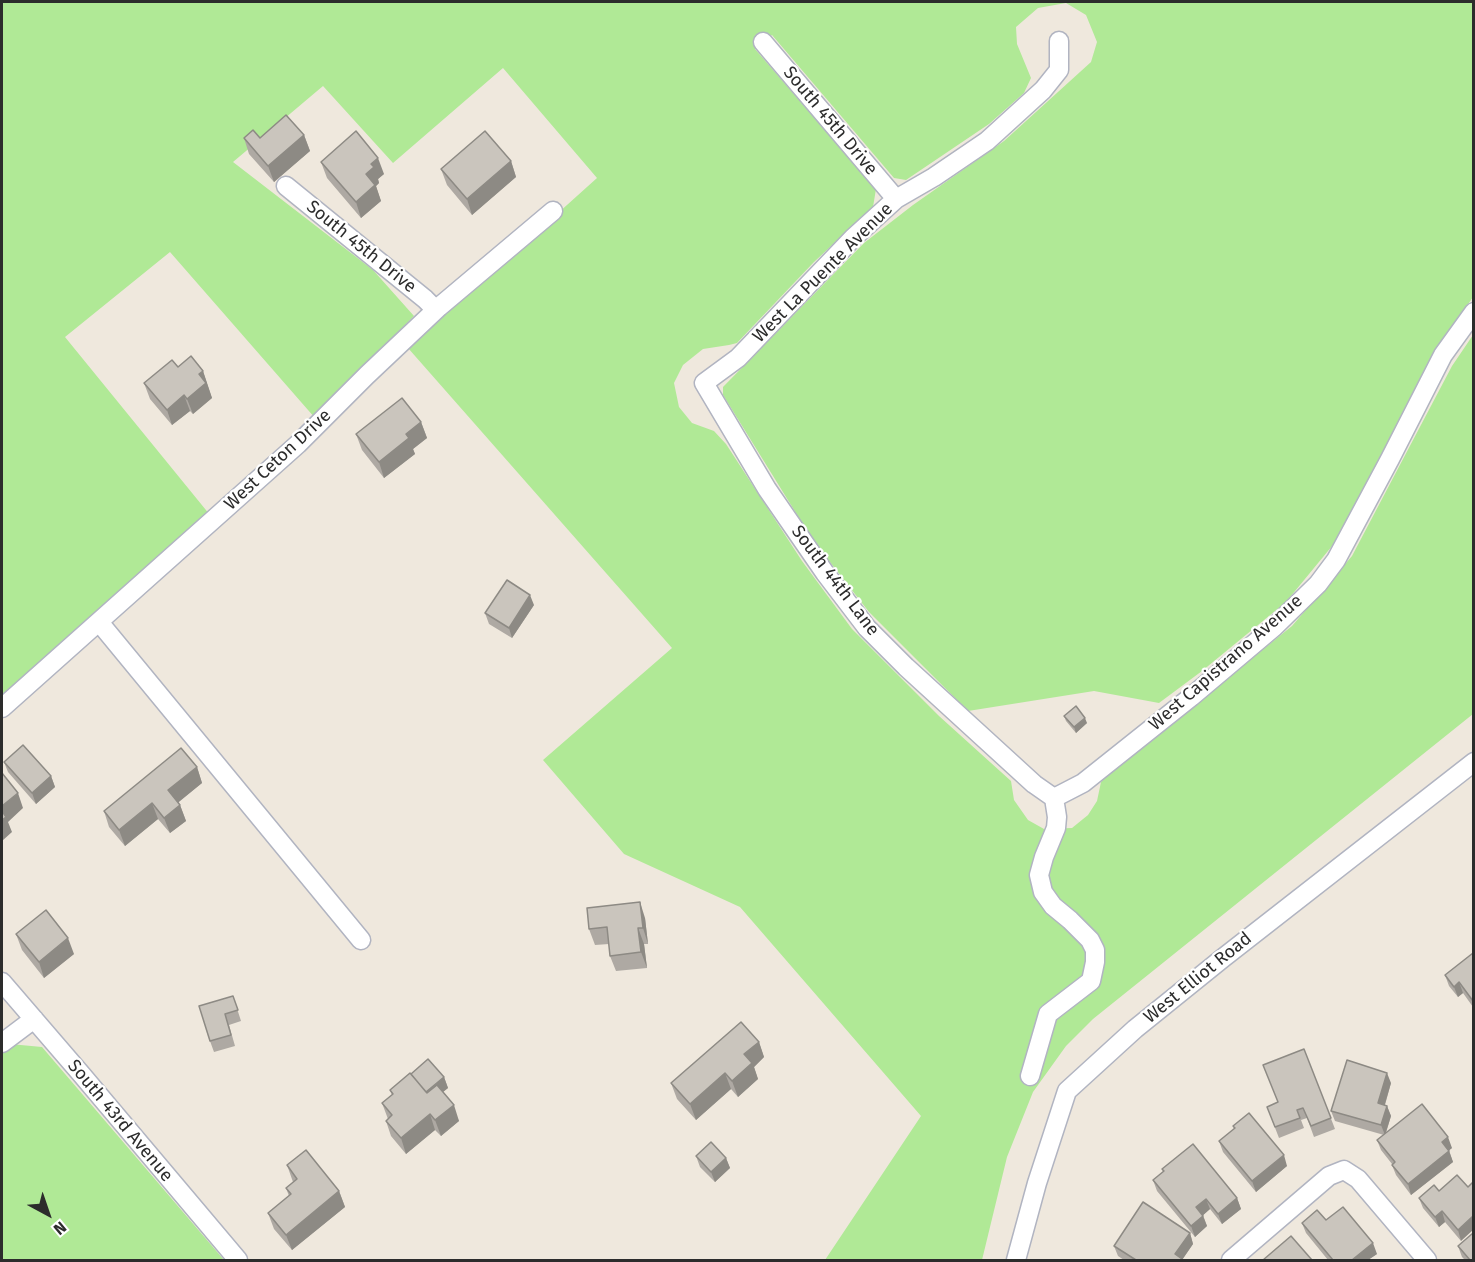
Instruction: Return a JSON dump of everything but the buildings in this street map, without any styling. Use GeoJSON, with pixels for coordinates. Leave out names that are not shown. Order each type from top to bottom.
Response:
{"type":"FeatureCollection","features":[{"type":"Feature","properties":{"kind":"street","name":"West La Puente Avenue"},"geometry":{"type":"LineString","coordinates":[[704,384],[738,358],[853,238],[896,199],[934,177],[987,141],[1043,90],[1059,70],[1059,41]]}},
{"type":"Feature","properties":{"kind":"street","name":"South 45th Drive"},"geometry":{"type":"LineString","coordinates":[[763,42],[896,199]]}},
{"type":"Feature","properties":{"kind":"street","name":"South 45th Drive"},"geometry":{"type":"LineString","coordinates":[[286,186],[436,310]]}},
{"type":"Feature","properties":{"kind":"street","name":"West Ceton Drive"},"geometry":{"type":"LineString","coordinates":[[2,708],[298,444],[436,310],[554,211]]}},
{"type":"Feature","properties":{"kind":"street","name":"West Capistrano Avenue"},"geometry":{"type":"LineString","coordinates":[[1054,798],[1083,783],[1191,697],[1274,627],[1318,584],[1336,560],[1443,354],[1473,312]]}},
{"type":"Feature","properties":{"kind":"street","name":"South 44th Lane"},"geometry":{"type":"LineString","coordinates":[[704,384],[767,489],[825,573],[867,628],[906,667],[1034,784],[1054,798]]}},
{"type":"Feature","properties":{"kind":"street"},"geometry":{"type":"LineString","coordinates":[[99,622],[361,940]]}},
{"type":"Feature","properties":{"kind":"street","name":"West Elliot Road"},"geometry":{"type":"LineString","coordinates":[[1016,1260],[1066,1091],[1144,1022],[1223,957],[1473,762]]}},
{"type":"Feature","properties":{"kind":"street"},"geometry":{"type":"LineString","coordinates":[[1030,1076],[1048,1014],[1091,981],[1095,962],[1095,950],[1090,940],[1053,906],[1043,892],[1039,874],[1058,818],[1054,798]]}},
{"type":"Feature","properties":{"kind":"street","name":"South 43rd Avenue"},"geometry":{"type":"LineString","coordinates":[[2,982],[238,1260]]}},
{"type":"Feature","properties":{"kind":"street"},"geometry":{"type":"LineString","coordinates":[[2,1043],[34,1019]]}},
{"type":"Feature","properties":{"kind":"street"},"geometry":{"type":"LineString","coordinates":[[1231,1260],[1329,1176],[1344,1170],[1358,1179],[1427,1260]]}},
{"type":"Feature","properties":{"kind":"green space"},"geometry":{"type":"Polygon","coordinates":[[[2,2],[1473,2],[1473,297],[1433,355],[1337,540],[1286,602],[1159,703],[1094,691],[968,711],[869,612],[812,539],[723,395],[723,387],[864,243],[913,205],[1004,141],[1091,62],[1097,42],[1086,15],[1066,3],[1038,8],[1016,27],[1017,44],[1031,78],[1024,93],[989,124],[906,180],[894,178],[772,35],[755,49],[876,189],[873,207],[814,262],[737,343],[703,349],[683,365],[674,383],[679,407],[692,423],[714,431],[726,444],[802,561],[852,629],[939,716],[1011,781],[1014,800],[1028,820],[1044,829],[1072,828],[1088,815],[1097,801],[1101,782],[1107,775],[1292,626],[1352,556],[1452,366],[1473,335],[1473,714],[1093,1019],[1066,1046],[1033,1092],[1007,1157],[982,1260],[825,1260],[921,1116],[740,907],[624,854],[543,760],[672,648],[408,348],[597,178],[503,68],[393,163],[323,86],[233,162],[373,270],[414,316],[315,418],[170,252],[65,337],[210,515],[2,698],[2,2]]]}},
{"type":"Feature","properties":{"kind":"green space"},"geometry":{"type":"Polygon","coordinates":[[[10,1044],[42,1047],[224,1260],[2,1260],[2,1050],[10,1044]]]}}]}
